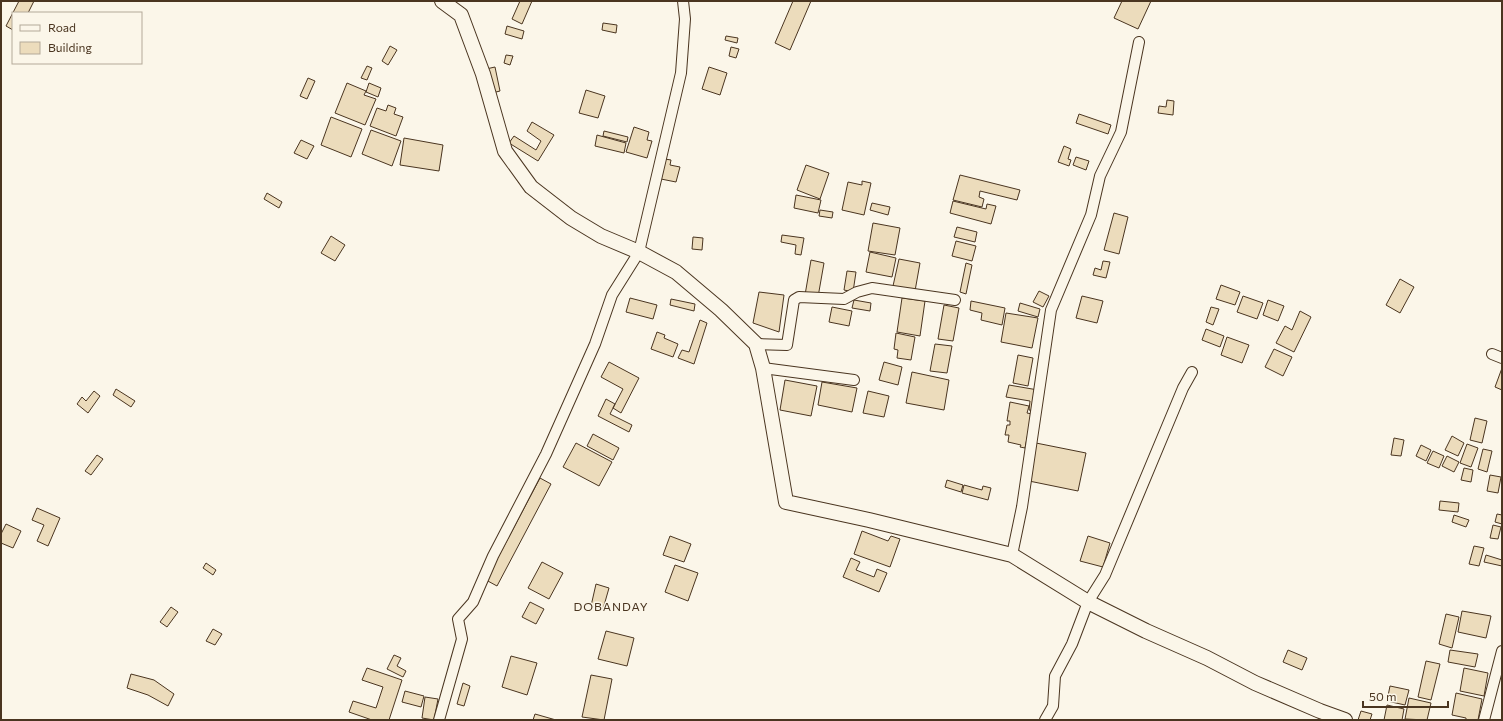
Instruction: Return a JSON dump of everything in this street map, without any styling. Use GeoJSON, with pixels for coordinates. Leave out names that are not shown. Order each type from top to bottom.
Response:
{"type":"FeatureCollection","features":[{"type":"Feature","properties":{"kind":"street"},"geometry":{"type":"LineString","coordinates":[[442,1],[461,15],[483,74],[505,150],[531,188],[571,218],[601,236],[639,252],[676,272],[721,310],[756,344],[763,368],[786,502],[869,520],[1012,555],[1088,602],[1146,631],[1207,658],[1255,683],[1320,712],[1345,720]]}},
{"type":"Feature","properties":{"kind":"street"},"geometry":{"type":"LineString","coordinates":[[439,720],[462,639],[458,619],[473,602],[493,556],[546,454],[595,344],[612,295],[639,252],[681,72],[685,19],[683,1]]}},
{"type":"Feature","properties":{"kind":"street"},"geometry":{"type":"LineString","coordinates":[[1012,555],[1024,500],[1051,310],[1091,215],[1100,176],[1121,132],[1139,42]]}},
{"type":"Feature","properties":{"kind":"street"},"geometry":{"type":"LineString","coordinates":[[756,344],[787,345],[794,300],[798,297],[844,299],[857,292],[872,288],[955,300]]}},
{"type":"Feature","properties":{"kind":"street"},"geometry":{"type":"LineString","coordinates":[[763,368],[854,380]]}},
{"type":"Feature","properties":{"kind":"street"},"geometry":{"type":"LineString","coordinates":[[1045,720],[1053,706],[1055,676],[1072,644],[1088,602],[1105,575],[1183,388],[1192,372]]}},
{"type":"Feature","properties":{"kind":"street"},"geometry":{"type":"LineString","coordinates":[[1484,720],[1502,651]]}},
{"type":"Feature","properties":{"kind":"building"},"geometry":{"type":"Polygon","coordinates":[[[19,1],[34,1],[28,12],[13,12],[19,1]]]}},
{"type":"Feature","properties":{"kind":"building"},"geometry":{"type":"Polygon","coordinates":[[[520,1],[532,1],[522,24],[512,19],[520,1]]]}},
{"type":"Feature","properties":{"kind":"building"},"geometry":{"type":"Polygon","coordinates":[[[793,1],[811,1],[790,50],[775,43],[793,1]]]}},
{"type":"Feature","properties":{"kind":"building"},"geometry":{"type":"Polygon","coordinates":[[[1122,1],[1151,1],[1138,29],[1114,18],[1122,1]]]}},
{"type":"Feature","properties":{"kind":"building"},"geometry":{"type":"Polygon","coordinates":[[[12,14],[12,29],[6,26],[12,14]]]}},
{"type":"Feature","properties":{"kind":"building"},"geometry":{"type":"Polygon","coordinates":[[[603,23],[617,25],[616,33],[602,30],[603,23]]]}},
{"type":"Feature","properties":{"kind":"building"},"geometry":{"type":"Polygon","coordinates":[[[507,26],[524,31],[522,39],[505,34],[507,26]]]}},
{"type":"Feature","properties":{"kind":"building"},"geometry":{"type":"Polygon","coordinates":[[[726,36],[738,38],[737,43],[725,40],[726,36]]]}},
{"type":"Feature","properties":{"kind":"building"},"geometry":{"type":"Polygon","coordinates":[[[390,46],[397,50],[388,65],[382,61],[390,46]]]}},
{"type":"Feature","properties":{"kind":"building"},"geometry":{"type":"Polygon","coordinates":[[[731,47],[739,49],[736,58],[729,56],[731,47]]]}},
{"type":"Feature","properties":{"kind":"building"},"geometry":{"type":"Polygon","coordinates":[[[506,55],[513,56],[510,65],[504,63],[506,55]]]}},
{"type":"Feature","properties":{"kind":"building"},"geometry":{"type":"Polygon","coordinates":[[[367,66],[372,68],[367,80],[361,78],[367,66]]]}},
{"type":"Feature","properties":{"kind":"building"},"geometry":{"type":"Polygon","coordinates":[[[495,67],[500,91],[492,93],[486,69],[495,67]]]}},
{"type":"Feature","properties":{"kind":"building"},"geometry":{"type":"Polygon","coordinates":[[[709,67],[727,73],[720,95],[702,89],[709,67]]]}},
{"type":"Feature","properties":{"kind":"building"},"geometry":{"type":"Polygon","coordinates":[[[308,78],[315,81],[307,99],[300,96],[308,78]]]}},
{"type":"Feature","properties":{"kind":"building"},"geometry":{"type":"Polygon","coordinates":[[[347,83],[366,91],[364,95],[376,99],[365,125],[335,113],[347,83]]]}},
{"type":"Feature","properties":{"kind":"building"},"geometry":{"type":"Polygon","coordinates":[[[369,83],[381,88],[378,97],[366,92],[369,83]]]}},
{"type":"Feature","properties":{"kind":"building"},"geometry":{"type":"Polygon","coordinates":[[[586,90],[605,96],[598,118],[579,113],[586,90]]]}},
{"type":"Feature","properties":{"kind":"building"},"geometry":{"type":"Polygon","coordinates":[[[1167,100],[1174,101],[1173,115],[1158,113],[1159,106],[1166,107],[1167,100]]]}},
{"type":"Feature","properties":{"kind":"building"},"geometry":{"type":"Polygon","coordinates":[[[388,105],[396,108],[394,114],[403,117],[396,136],[370,126],[377,108],[386,111],[388,105]]]}},
{"type":"Feature","properties":{"kind":"building"},"geometry":{"type":"Polygon","coordinates":[[[1079,114],[1111,125],[1108,134],[1076,123],[1079,114]]]}},
{"type":"Feature","properties":{"kind":"building"},"geometry":{"type":"Polygon","coordinates":[[[331,117],[362,129],[351,157],[321,145],[331,117]]]}},
{"type":"Feature","properties":{"kind":"building"},"geometry":{"type":"Polygon","coordinates":[[[532,122],[554,135],[538,161],[509,143],[514,136],[536,150],[541,141],[527,131],[532,122]]]}},
{"type":"Feature","properties":{"kind":"building"},"geometry":{"type":"Polygon","coordinates":[[[634,127],[649,132],[647,140],[652,141],[647,158],[626,152],[634,127]]]}},
{"type":"Feature","properties":{"kind":"building"},"geometry":{"type":"Polygon","coordinates":[[[371,130],[401,141],[392,166],[362,154],[371,130]]]}},
{"type":"Feature","properties":{"kind":"building"},"geometry":{"type":"Polygon","coordinates":[[[604,131],[628,137],[627,142],[603,136],[604,131]]]}},
{"type":"Feature","properties":{"kind":"building"},"geometry":{"type":"Polygon","coordinates":[[[597,135],[626,143],[624,153],[595,146],[597,135]]]}},
{"type":"Feature","properties":{"kind":"building"},"geometry":{"type":"Polygon","coordinates":[[[404,138],[443,145],[439,171],[400,165],[404,138]]]}},
{"type":"Feature","properties":{"kind":"building"},"geometry":{"type":"Polygon","coordinates":[[[301,140],[314,146],[307,159],[294,153],[301,140]]]}},
{"type":"Feature","properties":{"kind":"building"},"geometry":{"type":"Polygon","coordinates":[[[1064,146],[1071,149],[1068,159],[1071,160],[1069,166],[1058,162],[1064,146]]]}},
{"type":"Feature","properties":{"kind":"building"},"geometry":{"type":"Polygon","coordinates":[[[1076,157],[1089,161],[1086,170],[1073,165],[1076,157]]]}},
{"type":"Feature","properties":{"kind":"building"},"geometry":{"type":"Polygon","coordinates":[[[665,159],[671,160],[670,165],[680,167],[676,182],[661,179],[665,159]]]}},
{"type":"Feature","properties":{"kind":"building"},"geometry":{"type":"Polygon","coordinates":[[[806,165],[829,173],[820,199],[797,190],[806,165]]]}},
{"type":"Feature","properties":{"kind":"building"},"geometry":{"type":"Polygon","coordinates":[[[960,175],[1020,190],[1017,200],[980,191],[979,197],[984,199],[982,207],[953,200],[960,175]]]}},
{"type":"Feature","properties":{"kind":"building"},"geometry":{"type":"Polygon","coordinates":[[[862,181],[871,183],[864,215],[842,210],[848,182],[862,185],[862,181]]]}},
{"type":"Feature","properties":{"kind":"building"},"geometry":{"type":"Polygon","coordinates":[[[267,193],[282,202],[279,208],[264,199],[267,193]]]}},
{"type":"Feature","properties":{"kind":"building"},"geometry":{"type":"Polygon","coordinates":[[[796,195],[821,200],[818,213],[794,208],[796,195]]]}},
{"type":"Feature","properties":{"kind":"building"},"geometry":{"type":"Polygon","coordinates":[[[953,201],[986,209],[987,204],[996,206],[991,224],[950,213],[953,201]]]}},
{"type":"Feature","properties":{"kind":"building"},"geometry":{"type":"Polygon","coordinates":[[[872,203],[890,207],[888,215],[870,210],[872,203]]]}},
{"type":"Feature","properties":{"kind":"building"},"geometry":{"type":"Polygon","coordinates":[[[820,210],[833,212],[832,218],[819,216],[820,210]]]}},
{"type":"Feature","properties":{"kind":"building"},"geometry":{"type":"Polygon","coordinates":[[[1114,213],[1128,217],[1119,254],[1104,250],[1114,213]]]}},
{"type":"Feature","properties":{"kind":"building"},"geometry":{"type":"Polygon","coordinates":[[[873,223],[900,228],[895,255],[868,251],[873,223]]]}},
{"type":"Feature","properties":{"kind":"building"},"geometry":{"type":"Polygon","coordinates":[[[957,227],[977,232],[975,242],[954,237],[957,227]]]}},
{"type":"Feature","properties":{"kind":"building"},"geometry":{"type":"Polygon","coordinates":[[[782,235],[804,238],[801,255],[795,254],[796,245],[781,242],[782,235]]]}},
{"type":"Feature","properties":{"kind":"building"},"geometry":{"type":"Polygon","coordinates":[[[331,236],[345,245],[335,261],[321,253],[331,236]]]}},
{"type":"Feature","properties":{"kind":"building"},"geometry":{"type":"Polygon","coordinates":[[[693,237],[703,238],[702,250],[692,249],[693,237]]]}},
{"type":"Feature","properties":{"kind":"building"},"geometry":{"type":"Polygon","coordinates":[[[956,241],[976,246],[972,261],[952,256],[956,241]]]}},
{"type":"Feature","properties":{"kind":"building"},"geometry":{"type":"Polygon","coordinates":[[[870,252],[896,258],[892,277],[866,272],[870,252]]]}},
{"type":"Feature","properties":{"kind":"building"},"geometry":{"type":"Polygon","coordinates":[[[899,259],[920,263],[915,291],[893,286],[899,259]]]}},
{"type":"Feature","properties":{"kind":"building"},"geometry":{"type":"Polygon","coordinates":[[[811,260],[824,263],[818,297],[805,295],[811,260]]]}},
{"type":"Feature","properties":{"kind":"building"},"geometry":{"type":"Polygon","coordinates":[[[1103,261],[1110,262],[1106,278],[1093,275],[1095,268],[1101,270],[1103,261]]]}},
{"type":"Feature","properties":{"kind":"building"},"geometry":{"type":"Polygon","coordinates":[[[966,263],[972,265],[966,294],[960,292],[966,263]]]}},
{"type":"Feature","properties":{"kind":"building"},"geometry":{"type":"Polygon","coordinates":[[[847,271],[856,272],[853,292],[844,290],[847,271]]]}},
{"type":"Feature","properties":{"kind":"building"},"geometry":{"type":"Polygon","coordinates":[[[1400,279],[1414,287],[1400,313],[1386,305],[1400,279]]]}},
{"type":"Feature","properties":{"kind":"building"},"geometry":{"type":"Polygon","coordinates":[[[1221,285],[1240,292],[1235,305],[1216,299],[1221,285]]]}},
{"type":"Feature","properties":{"kind":"building"},"geometry":{"type":"Polygon","coordinates":[[[1039,291],[1049,296],[1043,307],[1033,302],[1039,291]]]}},
{"type":"Feature","properties":{"kind":"building"},"geometry":{"type":"Polygon","coordinates":[[[759,292],[784,295],[779,332],[753,323],[759,292]]]}},
{"type":"Feature","properties":{"kind":"building"},"geometry":{"type":"Polygon","coordinates":[[[1082,296],[1103,301],[1097,323],[1076,318],[1082,296]]]}},
{"type":"Feature","properties":{"kind":"building"},"geometry":{"type":"Polygon","coordinates":[[[1243,296],[1263,303],[1257,319],[1237,312],[1243,296]]]}},
{"type":"Feature","properties":{"kind":"building"},"geometry":{"type":"Polygon","coordinates":[[[630,298],[657,305],[653,319],[626,312],[630,298]]]}},
{"type":"Feature","properties":{"kind":"building"},"geometry":{"type":"Polygon","coordinates":[[[902,298],[925,301],[920,336],[897,332],[902,298]]]}},
{"type":"Feature","properties":{"kind":"building"},"geometry":{"type":"Polygon","coordinates":[[[671,299],[695,304],[694,311],[670,305],[671,299]]]}},
{"type":"Feature","properties":{"kind":"building"},"geometry":{"type":"Polygon","coordinates":[[[854,300],[871,303],[870,311],[852,308],[854,300]]]}},
{"type":"Feature","properties":{"kind":"building"},"geometry":{"type":"Polygon","coordinates":[[[1268,300],[1284,306],[1278,321],[1263,315],[1268,300]]]}},
{"type":"Feature","properties":{"kind":"building"},"geometry":{"type":"Polygon","coordinates":[[[971,301],[1005,308],[1002,325],[981,320],[982,313],[970,310],[971,301]]]}},
{"type":"Feature","properties":{"kind":"building"},"geometry":{"type":"Polygon","coordinates":[[[1020,303],[1040,309],[1038,317],[1018,311],[1020,303]]]}},
{"type":"Feature","properties":{"kind":"building"},"geometry":{"type":"Polygon","coordinates":[[[944,305],[959,308],[953,341],[938,339],[944,305]]]}},
{"type":"Feature","properties":{"kind":"building"},"geometry":{"type":"Polygon","coordinates":[[[832,307],[852,311],[849,326],[829,322],[832,307]]]}},
{"type":"Feature","properties":{"kind":"building"},"geometry":{"type":"Polygon","coordinates":[[[1211,307],[1219,309],[1213,325],[1206,322],[1211,307]]]}},
{"type":"Feature","properties":{"kind":"building"},"geometry":{"type":"Polygon","coordinates":[[[1300,311],[1311,317],[1294,352],[1276,343],[1285,326],[1292,330],[1300,311]]]}},
{"type":"Feature","properties":{"kind":"building"},"geometry":{"type":"Polygon","coordinates":[[[1006,313],[1038,318],[1032,348],[1001,342],[1006,313]]]}},
{"type":"Feature","properties":{"kind":"building"},"geometry":{"type":"Polygon","coordinates":[[[700,320],[707,323],[694,364],[678,358],[682,350],[689,352],[700,320]]]}},
{"type":"Feature","properties":{"kind":"building"},"geometry":{"type":"Polygon","coordinates":[[[1206,329],[1224,336],[1220,347],[1202,340],[1206,329]]]}},
{"type":"Feature","properties":{"kind":"building"},"geometry":{"type":"Polygon","coordinates":[[[657,332],[665,335],[664,338],[678,344],[673,357],[651,349],[657,332]]]}},
{"type":"Feature","properties":{"kind":"building"},"geometry":{"type":"Polygon","coordinates":[[[896,333],[915,337],[911,360],[897,358],[898,350],[894,349],[896,333]]]}},
{"type":"Feature","properties":{"kind":"building"},"geometry":{"type":"Polygon","coordinates":[[[1227,337],[1249,345],[1242,363],[1221,355],[1227,337]]]}},
{"type":"Feature","properties":{"kind":"building"},"geometry":{"type":"Polygon","coordinates":[[[935,344],[952,346],[947,373],[930,371],[935,344]]]}},
{"type":"Feature","properties":{"kind":"building"},"geometry":{"type":"Polygon","coordinates":[[[1274,349],[1292,357],[1283,376],[1265,367],[1274,349]]]}},
{"type":"Feature","properties":{"kind":"building"},"geometry":{"type":"Polygon","coordinates":[[[1018,355],[1033,358],[1028,386],[1013,383],[1018,355]]]}},
{"type":"Feature","properties":{"kind":"building"},"geometry":{"type":"Polygon","coordinates":[[[609,362],[639,378],[621,413],[613,408],[623,389],[601,377],[609,362]]]}},
{"type":"Feature","properties":{"kind":"building"},"geometry":{"type":"Polygon","coordinates":[[[884,362],[902,367],[898,385],[879,380],[884,362]]]}},
{"type":"Feature","properties":{"kind":"building"},"geometry":{"type":"Polygon","coordinates":[[[1502,368],[1502,390],[1495,387],[1502,368]]]}},
{"type":"Feature","properties":{"kind":"building"},"geometry":{"type":"Polygon","coordinates":[[[912,372],[949,380],[944,410],[906,403],[912,372]]]}},
{"type":"Feature","properties":{"kind":"building"},"geometry":{"type":"Polygon","coordinates":[[[785,380],[817,386],[811,416],[780,410],[785,380]]]}},
{"type":"Feature","properties":{"kind":"building"},"geometry":{"type":"Polygon","coordinates":[[[822,382],[857,388],[852,412],[818,405],[822,382]]]}},
{"type":"Feature","properties":{"kind":"building"},"geometry":{"type":"Polygon","coordinates":[[[1009,385],[1038,390],[1035,411],[1029,410],[1030,401],[1006,397],[1009,385]]]}},
{"type":"Feature","properties":{"kind":"building"},"geometry":{"type":"Polygon","coordinates":[[[116,389],[135,401],[131,407],[113,395],[116,389]]]}},
{"type":"Feature","properties":{"kind":"building"},"geometry":{"type":"Polygon","coordinates":[[[94,391],[100,396],[88,413],[77,404],[82,397],[86,401],[94,391]]]}},
{"type":"Feature","properties":{"kind":"building"},"geometry":{"type":"Polygon","coordinates":[[[868,391],[889,396],[884,417],[863,413],[868,391]]]}},
{"type":"Feature","properties":{"kind":"building"},"geometry":{"type":"Polygon","coordinates":[[[606,399],[615,404],[610,414],[632,425],[629,432],[598,416],[606,399]]]}},
{"type":"Feature","properties":{"kind":"building"},"geometry":{"type":"Polygon","coordinates":[[[1010,402],[1029,406],[1027,413],[1032,414],[1025,448],[1020,447],[1021,445],[1008,442],[1009,435],[1005,435],[1007,425],[1010,425],[1010,421],[1007,421],[1010,402]]]}},
{"type":"Feature","properties":{"kind":"building"},"geometry":{"type":"Polygon","coordinates":[[[1475,418],[1487,421],[1482,443],[1470,440],[1475,418]]]}},
{"type":"Feature","properties":{"kind":"building"},"geometry":{"type":"Polygon","coordinates":[[[593,434],[619,448],[613,460],[587,446],[593,434]]]}},
{"type":"Feature","properties":{"kind":"building"},"geometry":{"type":"Polygon","coordinates":[[[1452,436],[1464,443],[1458,456],[1445,450],[1452,436]]]}},
{"type":"Feature","properties":{"kind":"building"},"geometry":{"type":"Polygon","coordinates":[[[1394,438],[1404,440],[1401,456],[1391,455],[1394,438]]]}},
{"type":"Feature","properties":{"kind":"building"},"geometry":{"type":"Polygon","coordinates":[[[576,443],[612,462],[599,486],[563,467],[576,443]]]}},
{"type":"Feature","properties":{"kind":"building"},"geometry":{"type":"Polygon","coordinates":[[[1036,443],[1086,453],[1078,491],[1029,481],[1036,443]]]}},
{"type":"Feature","properties":{"kind":"building"},"geometry":{"type":"Polygon","coordinates":[[[1467,444],[1478,448],[1471,467],[1460,463],[1467,444]]]}},
{"type":"Feature","properties":{"kind":"building"},"geometry":{"type":"Polygon","coordinates":[[[1421,445],[1431,450],[1426,461],[1416,456],[1421,445]]]}},
{"type":"Feature","properties":{"kind":"building"},"geometry":{"type":"Polygon","coordinates":[[[1483,449],[1492,451],[1487,472],[1478,469],[1483,449]]]}},
{"type":"Feature","properties":{"kind":"building"},"geometry":{"type":"Polygon","coordinates":[[[1433,451],[1444,456],[1439,468],[1427,463],[1433,451]]]}},
{"type":"Feature","properties":{"kind":"building"},"geometry":{"type":"Polygon","coordinates":[[[97,455],[103,459],[91,475],[85,471],[97,455]]]}},
{"type":"Feature","properties":{"kind":"building"},"geometry":{"type":"Polygon","coordinates":[[[1447,456],[1459,462],[1454,472],[1442,466],[1447,456]]]}},
{"type":"Feature","properties":{"kind":"building"},"geometry":{"type":"Polygon","coordinates":[[[1464,468],[1473,470],[1471,482],[1461,480],[1464,468]]]}},
{"type":"Feature","properties":{"kind":"building"},"geometry":{"type":"Polygon","coordinates":[[[1490,475],[1501,477],[1498,493],[1487,491],[1490,475]]]}},
{"type":"Feature","properties":{"kind":"building"},"geometry":{"type":"Polygon","coordinates":[[[540,478],[551,484],[497,586],[486,580],[540,478]]]}},
{"type":"Feature","properties":{"kind":"building"},"geometry":{"type":"Polygon","coordinates":[[[947,480],[963,485],[961,492],[945,487],[947,480]]]}},
{"type":"Feature","properties":{"kind":"building"},"geometry":{"type":"Polygon","coordinates":[[[964,485],[982,490],[983,486],[991,488],[988,500],[962,493],[964,485]]]}},
{"type":"Feature","properties":{"kind":"building"},"geometry":{"type":"Polygon","coordinates":[[[1440,501],[1459,503],[1458,512],[1439,510],[1440,501]]]}},
{"type":"Feature","properties":{"kind":"building"},"geometry":{"type":"Polygon","coordinates":[[[37,508],[60,518],[48,546],[37,541],[44,525],[32,520],[37,508]]]}},
{"type":"Feature","properties":{"kind":"building"},"geometry":{"type":"Polygon","coordinates":[[[1497,514],[1502,515],[1502,524],[1495,522],[1497,514]]]}},
{"type":"Feature","properties":{"kind":"building"},"geometry":{"type":"Polygon","coordinates":[[[1454,515],[1469,520],[1466,527],[1452,522],[1454,515]]]}},
{"type":"Feature","properties":{"kind":"building"},"geometry":{"type":"Polygon","coordinates":[[[6,524],[21,531],[13,548],[1,543],[1,534],[6,524]]]}},
{"type":"Feature","properties":{"kind":"building"},"geometry":{"type":"Polygon","coordinates":[[[1493,525],[1501,527],[1498,539],[1490,538],[1493,525]]]}},
{"type":"Feature","properties":{"kind":"building"},"geometry":{"type":"Polygon","coordinates":[[[862,531],[888,541],[891,536],[900,539],[890,567],[854,554],[862,531]]]}},
{"type":"Feature","properties":{"kind":"building"},"geometry":{"type":"Polygon","coordinates":[[[670,536],[691,544],[684,562],[663,555],[670,536]]]}},
{"type":"Feature","properties":{"kind":"building"},"geometry":{"type":"Polygon","coordinates":[[[1088,536],[1110,543],[1103,567],[1080,561],[1088,536]]]}},
{"type":"Feature","properties":{"kind":"building"},"geometry":{"type":"Polygon","coordinates":[[[1474,546],[1484,548],[1479,566],[1469,564],[1474,546]]]}},
{"type":"Feature","properties":{"kind":"building"},"geometry":{"type":"Polygon","coordinates":[[[1486,555],[1502,560],[1502,566],[1484,562],[1486,555]]]}},
{"type":"Feature","properties":{"kind":"building"},"geometry":{"type":"Polygon","coordinates":[[[851,558],[860,562],[856,570],[874,577],[877,569],[887,573],[879,592],[843,577],[851,558]]]}},
{"type":"Feature","properties":{"kind":"building"},"geometry":{"type":"Polygon","coordinates":[[[542,562],[563,573],[549,599],[528,588],[542,562]]]}},
{"type":"Feature","properties":{"kind":"building"},"geometry":{"type":"Polygon","coordinates":[[[206,563],[216,570],[213,575],[203,568],[206,563]]]}},
{"type":"Feature","properties":{"kind":"building"},"geometry":{"type":"Polygon","coordinates":[[[675,565],[698,573],[688,601],[665,592],[675,565]]]}},
{"type":"Feature","properties":{"kind":"building"},"geometry":{"type":"Polygon","coordinates":[[[596,584],[609,588],[603,609],[591,606],[596,584]]]}},
{"type":"Feature","properties":{"kind":"building"},"geometry":{"type":"Polygon","coordinates":[[[530,602],[544,609],[536,624],[522,617],[530,602]]]}},
{"type":"Feature","properties":{"kind":"building"},"geometry":{"type":"Polygon","coordinates":[[[171,607],[178,612],[167,627],[160,622],[171,607]]]}},
{"type":"Feature","properties":{"kind":"building"},"geometry":{"type":"Polygon","coordinates":[[[1462,611],[1491,616],[1486,638],[1458,632],[1462,611]]]}},
{"type":"Feature","properties":{"kind":"building"},"geometry":{"type":"Polygon","coordinates":[[[1446,614],[1459,617],[1452,648],[1439,644],[1446,614]]]}},
{"type":"Feature","properties":{"kind":"building"},"geometry":{"type":"Polygon","coordinates":[[[213,629],[222,634],[215,645],[206,641],[213,629]]]}},
{"type":"Feature","properties":{"kind":"building"},"geometry":{"type":"Polygon","coordinates":[[[606,631],[634,638],[627,666],[598,659],[606,631]]]}},
{"type":"Feature","properties":{"kind":"building"},"geometry":{"type":"Polygon","coordinates":[[[1288,650],[1307,658],[1302,670],[1283,662],[1288,650]]]}},
{"type":"Feature","properties":{"kind":"building"},"geometry":{"type":"Polygon","coordinates":[[[1450,650],[1478,654],[1475,667],[1448,662],[1450,650]]]}},
{"type":"Feature","properties":{"kind":"building"},"geometry":{"type":"Polygon","coordinates":[[[394,655],[401,658],[397,666],[406,671],[403,677],[387,669],[394,655]]]}},
{"type":"Feature","properties":{"kind":"building"},"geometry":{"type":"Polygon","coordinates":[[[511,656],[537,663],[527,695],[502,687],[511,656]]]}},
{"type":"Feature","properties":{"kind":"building"},"geometry":{"type":"Polygon","coordinates":[[[1426,661],[1440,664],[1431,700],[1418,697],[1426,661]]]}},
{"type":"Feature","properties":{"kind":"building"},"geometry":{"type":"Polygon","coordinates":[[[367,668],[402,680],[389,720],[372,720],[349,712],[353,701],[376,708],[383,687],[362,680],[367,668]]]}},
{"type":"Feature","properties":{"kind":"building"},"geometry":{"type":"Polygon","coordinates":[[[1464,668],[1488,673],[1484,696],[1460,691],[1464,668]]]}},
{"type":"Feature","properties":{"kind":"building"},"geometry":{"type":"Polygon","coordinates":[[[131,674],[154,680],[174,694],[168,706],[148,695],[127,688],[131,674]]]}},
{"type":"Feature","properties":{"kind":"building"},"geometry":{"type":"Polygon","coordinates":[[[591,675],[612,679],[604,720],[582,717],[591,675]]]}},
{"type":"Feature","properties":{"kind":"building"},"geometry":{"type":"Polygon","coordinates":[[[463,683],[470,686],[464,706],[457,704],[463,683]]]}},
{"type":"Feature","properties":{"kind":"building"},"geometry":{"type":"Polygon","coordinates":[[[1390,686],[1409,690],[1405,705],[1387,701],[1390,686]]]}},
{"type":"Feature","properties":{"kind":"building"},"geometry":{"type":"Polygon","coordinates":[[[405,691],[424,696],[421,707],[402,702],[405,691]]]}},
{"type":"Feature","properties":{"kind":"building"},"geometry":{"type":"Polygon","coordinates":[[[1456,693],[1482,699],[1478,720],[1466,720],[1466,718],[1452,715],[1456,693]]]}},
{"type":"Feature","properties":{"kind":"building"},"geometry":{"type":"Polygon","coordinates":[[[425,697],[438,699],[434,720],[422,718],[425,697]]]}},
{"type":"Feature","properties":{"kind":"building"},"geometry":{"type":"Polygon","coordinates":[[[1409,698],[1431,703],[1427,720],[1405,719],[1409,698]]]}},
{"type":"Feature","properties":{"kind":"building"},"geometry":{"type":"Polygon","coordinates":[[[1387,705],[1404,709],[1402,720],[1384,720],[1387,705]]]}},
{"type":"Feature","properties":{"kind":"building"},"geometry":{"type":"Polygon","coordinates":[[[1361,711],[1372,714],[1370,720],[1358,720],[1361,711]]]}},
{"type":"Feature","properties":{"kind":"building"},"geometry":{"type":"Polygon","coordinates":[[[535,714],[556,720],[533,720],[535,714]]]}},
{"type":"Feature","properties":{"kind":"district","name":"DOBANDAY"},"geometry":{"type":"Point","coordinates":[611,606]}}]}
